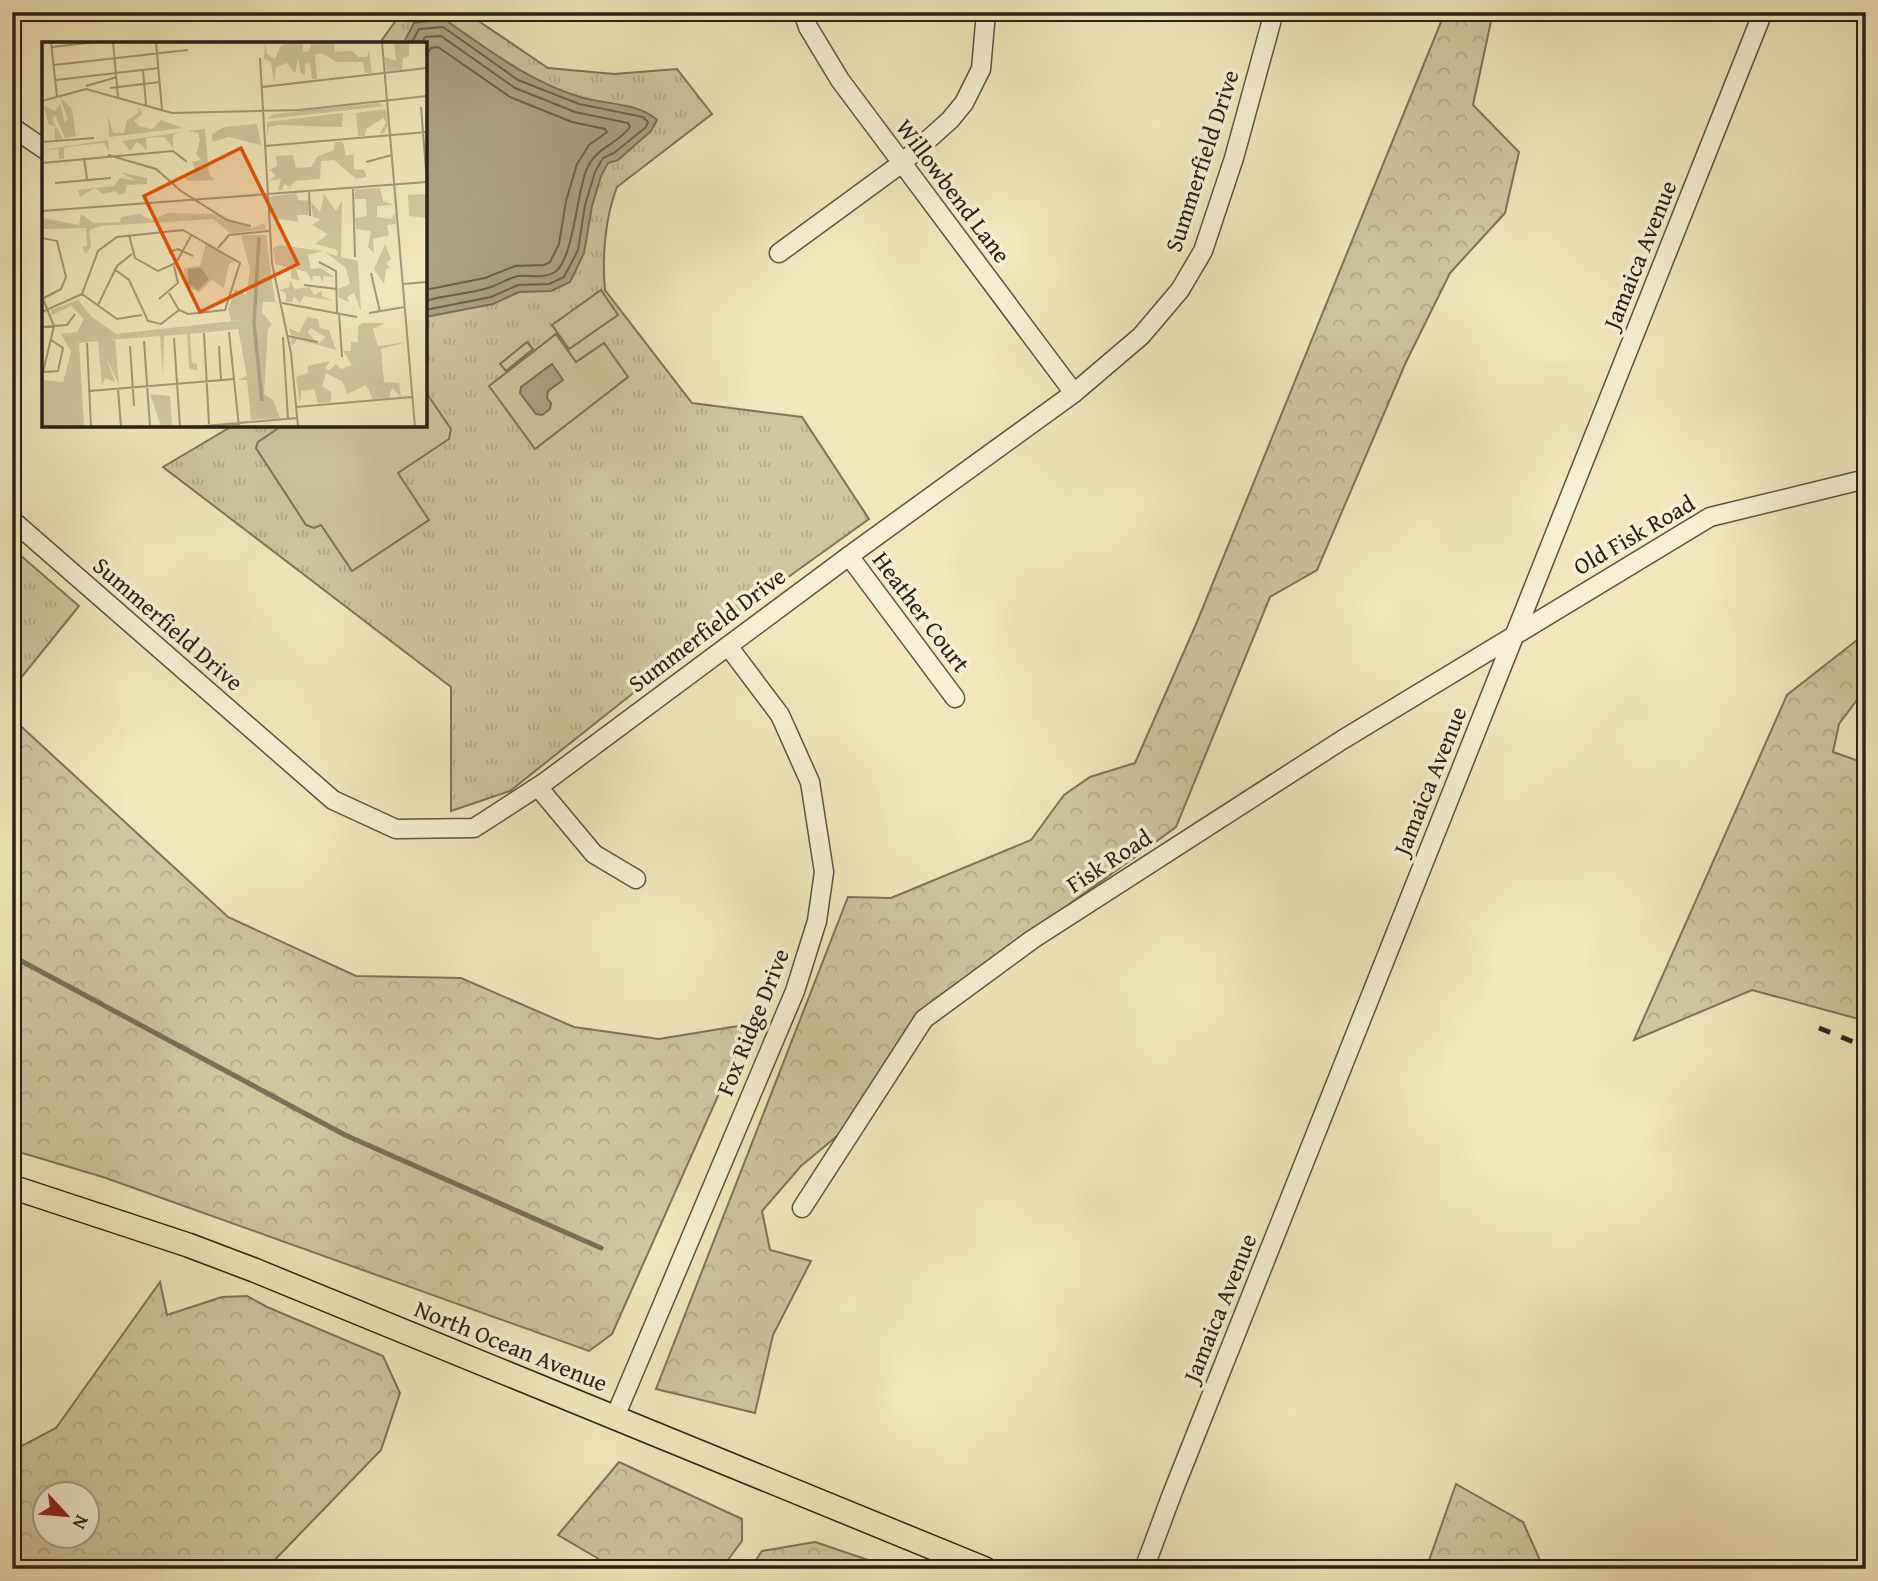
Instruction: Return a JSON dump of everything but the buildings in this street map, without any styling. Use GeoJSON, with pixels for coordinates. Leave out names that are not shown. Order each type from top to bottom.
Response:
{"type":"FeatureCollection","features":[{"type":"Feature","properties":{"kind":"main road","name":"North Ocean Avenue"},"geometry":{"type":"LineString","coordinates":[[12,1187],[150,1232],[254,1270],[985,1569]]}},
{"type":"Feature","properties":{"kind":"street","name":"Willowbend Lane"},"geometry":{"type":"LineString","coordinates":[[803,12],[808,27],[840,80],[1073,393]]}},
{"type":"Feature","properties":{"kind":"street"},"geometry":{"type":"LineString","coordinates":[[779,253],[902,163],[950,120],[964,103],[981,69],[986,12]]}},
{"type":"Feature","properties":{"kind":"street","name":"Summerfield Drive"},"geometry":{"type":"LineString","coordinates":[[12,520],[334,800],[396,829],[474,828],[538,787],[1073,393],[1141,335],[1180,290],[1203,251],[1234,158],[1274,12]]}},
{"type":"Feature","properties":{"kind":"street","name":"Jamaica Avenue"},"geometry":{"type":"LineString","coordinates":[[1144,1569],[1763,12]]}},
{"type":"Feature","properties":{"kind":"street"},"geometry":{"type":"LineString","coordinates":[[12,127],[42,148]]}},
{"type":"Feature","properties":{"kind":"street","name":"Old Fisk Road"},"geometry":{"type":"LineString","coordinates":[[1516,633],[1710,517],[1866,479]]}},
{"type":"Feature","properties":{"kind":"street","name":"Heather Court"},"geometry":{"type":"LineString","coordinates":[[849,556],[955,698]]}},
{"type":"Feature","properties":{"kind":"street","name":"Fisk Road"},"geometry":{"type":"LineString","coordinates":[[802,1208],[924,1019],[1033,939],[1342,740],[1516,633]]}},
{"type":"Feature","properties":{"kind":"street","name":"Fox Ridge Drive"},"geometry":{"type":"LineString","coordinates":[[615,1417],[795,991],[817,921],[824,872],[810,782],[780,715],[728,646]]}},
{"type":"Feature","properties":{"kind":"street"},"geometry":{"type":"LineString","coordinates":[[538,787],[594,854],[636,879]]}},
{"type":"Feature","properties":{"kind":"green space"},"geometry":{"type":"Polygon","coordinates":[[[402,12],[470,12],[480,22],[548,68],[614,74],[677,69],[712,114],[617,187],[605,238],[605,290],[692,403],[802,417],[869,519],[695,644],[510,791],[451,811],[451,687],[163,467],[231,427],[427,427],[427,42],[380,42],[402,12]]]}},
{"type":"Feature","properties":{"kind":"green space"},"geometry":{"type":"Polygon","coordinates":[[[1445,12],[1493,12],[1473,105],[1519,152],[1505,213],[1450,273],[1406,362],[1317,570],[1270,597],[1176,827],[918,1014],[843,1131],[801,1166],[762,1211],[770,1250],[811,1261],[773,1335],[755,1413],[656,1389],[848,897],[891,898],[1031,840],[1064,795],[1090,777],[1135,763],[1197,622],[1445,12]]]}},
{"type":"Feature","properties":{"kind":"green space"},"geometry":{"type":"Polygon","coordinates":[[[601,290],[618,315],[569,349],[552,325],[601,290]]]}},
{"type":"Feature","properties":{"kind":"green space"},"geometry":{"type":"Polygon","coordinates":[[[556,334],[576,362],[604,343],[628,377],[535,449],[489,386],[556,334]]]}},
{"type":"Feature","properties":{"kind":"green space"},"geometry":{"type":"Polygon","coordinates":[[[527,342],[533,349],[506,371],[500,364],[527,342]]]}},
{"type":"Feature","properties":{"kind":"green space"},"geometry":{"type":"Polygon","coordinates":[[[427,394],[451,429],[449,439],[398,473],[429,520],[352,571],[321,525],[314,528],[306,525],[256,448],[258,442],[280,427],[427,427],[427,394]]]}},
{"type":"Feature","properties":{"kind":"green space"},"geometry":{"type":"Polygon","coordinates":[[[12,548],[79,606],[12,689],[12,548]]]}},
{"type":"Feature","properties":{"kind":"green space"},"geometry":{"type":"Polygon","coordinates":[[[1866,633],[1866,688],[1839,724],[1833,752],[1856,760],[1866,775],[1866,1021],[1752,990],[1634,1040],[1787,695],[1866,633]]]}},
{"type":"Feature","properties":{"kind":"green space"},"geometry":{"type":"Polygon","coordinates":[[[12,718],[228,917],[356,976],[461,978],[574,1027],[659,1039],[750,1024],[612,1334],[589,1351],[103,1177],[12,1150],[12,718]]]}},
{"type":"Feature","properties":{"kind":"green space"},"geometry":{"type":"Polygon","coordinates":[[[160,1282],[167,1315],[222,1297],[247,1296],[383,1356],[400,1393],[381,1450],[266,1569],[12,1569],[12,1451],[56,1428],[160,1282]]]}},
{"type":"Feature","properties":{"kind":"green space"},"geometry":{"type":"Polygon","coordinates":[[[619,1462],[742,1519],[742,1541],[721,1569],[616,1569],[558,1535],[619,1462]]]}},
{"type":"Feature","properties":{"kind":"green space"},"geometry":{"type":"Polygon","coordinates":[[[1456,1484],[1523,1522],[1544,1569],[1426,1569],[1456,1484]]]}},
{"type":"Feature","properties":{"kind":"green space"},"geometry":{"type":"Polygon","coordinates":[[[815,1542],[895,1569],[750,1569],[762,1551],[815,1542]]]}},
{"type":"Feature","properties":{"kind":"water"},"geometry":{"type":"Polygon","coordinates":[[[444,19],[509,64],[543,82],[590,100],[640,110],[657,120],[651,131],[618,160],[608,163],[601,176],[592,206],[584,253],[570,282],[551,291],[519,292],[493,304],[427,317],[427,42],[404,42],[414,23],[444,19]]]}},
{"type":"Feature","properties":{"kind":"water"},"geometry":{"type":"Polygon","coordinates":[[[552,364],[563,380],[548,391],[550,409],[542,415],[536,414],[520,393],[521,387],[552,364]]]}},
{"type":"Feature","properties":{"kind":"waterway"},"geometry":{"type":"LineString","coordinates":[[12,956],[345,1135],[601,1248]]}},
{"type":"Feature","properties":{"kind":"railway"},"geometry":{"type":"LineString","coordinates":[[1819,1028],[1866,1047]]}}]}
